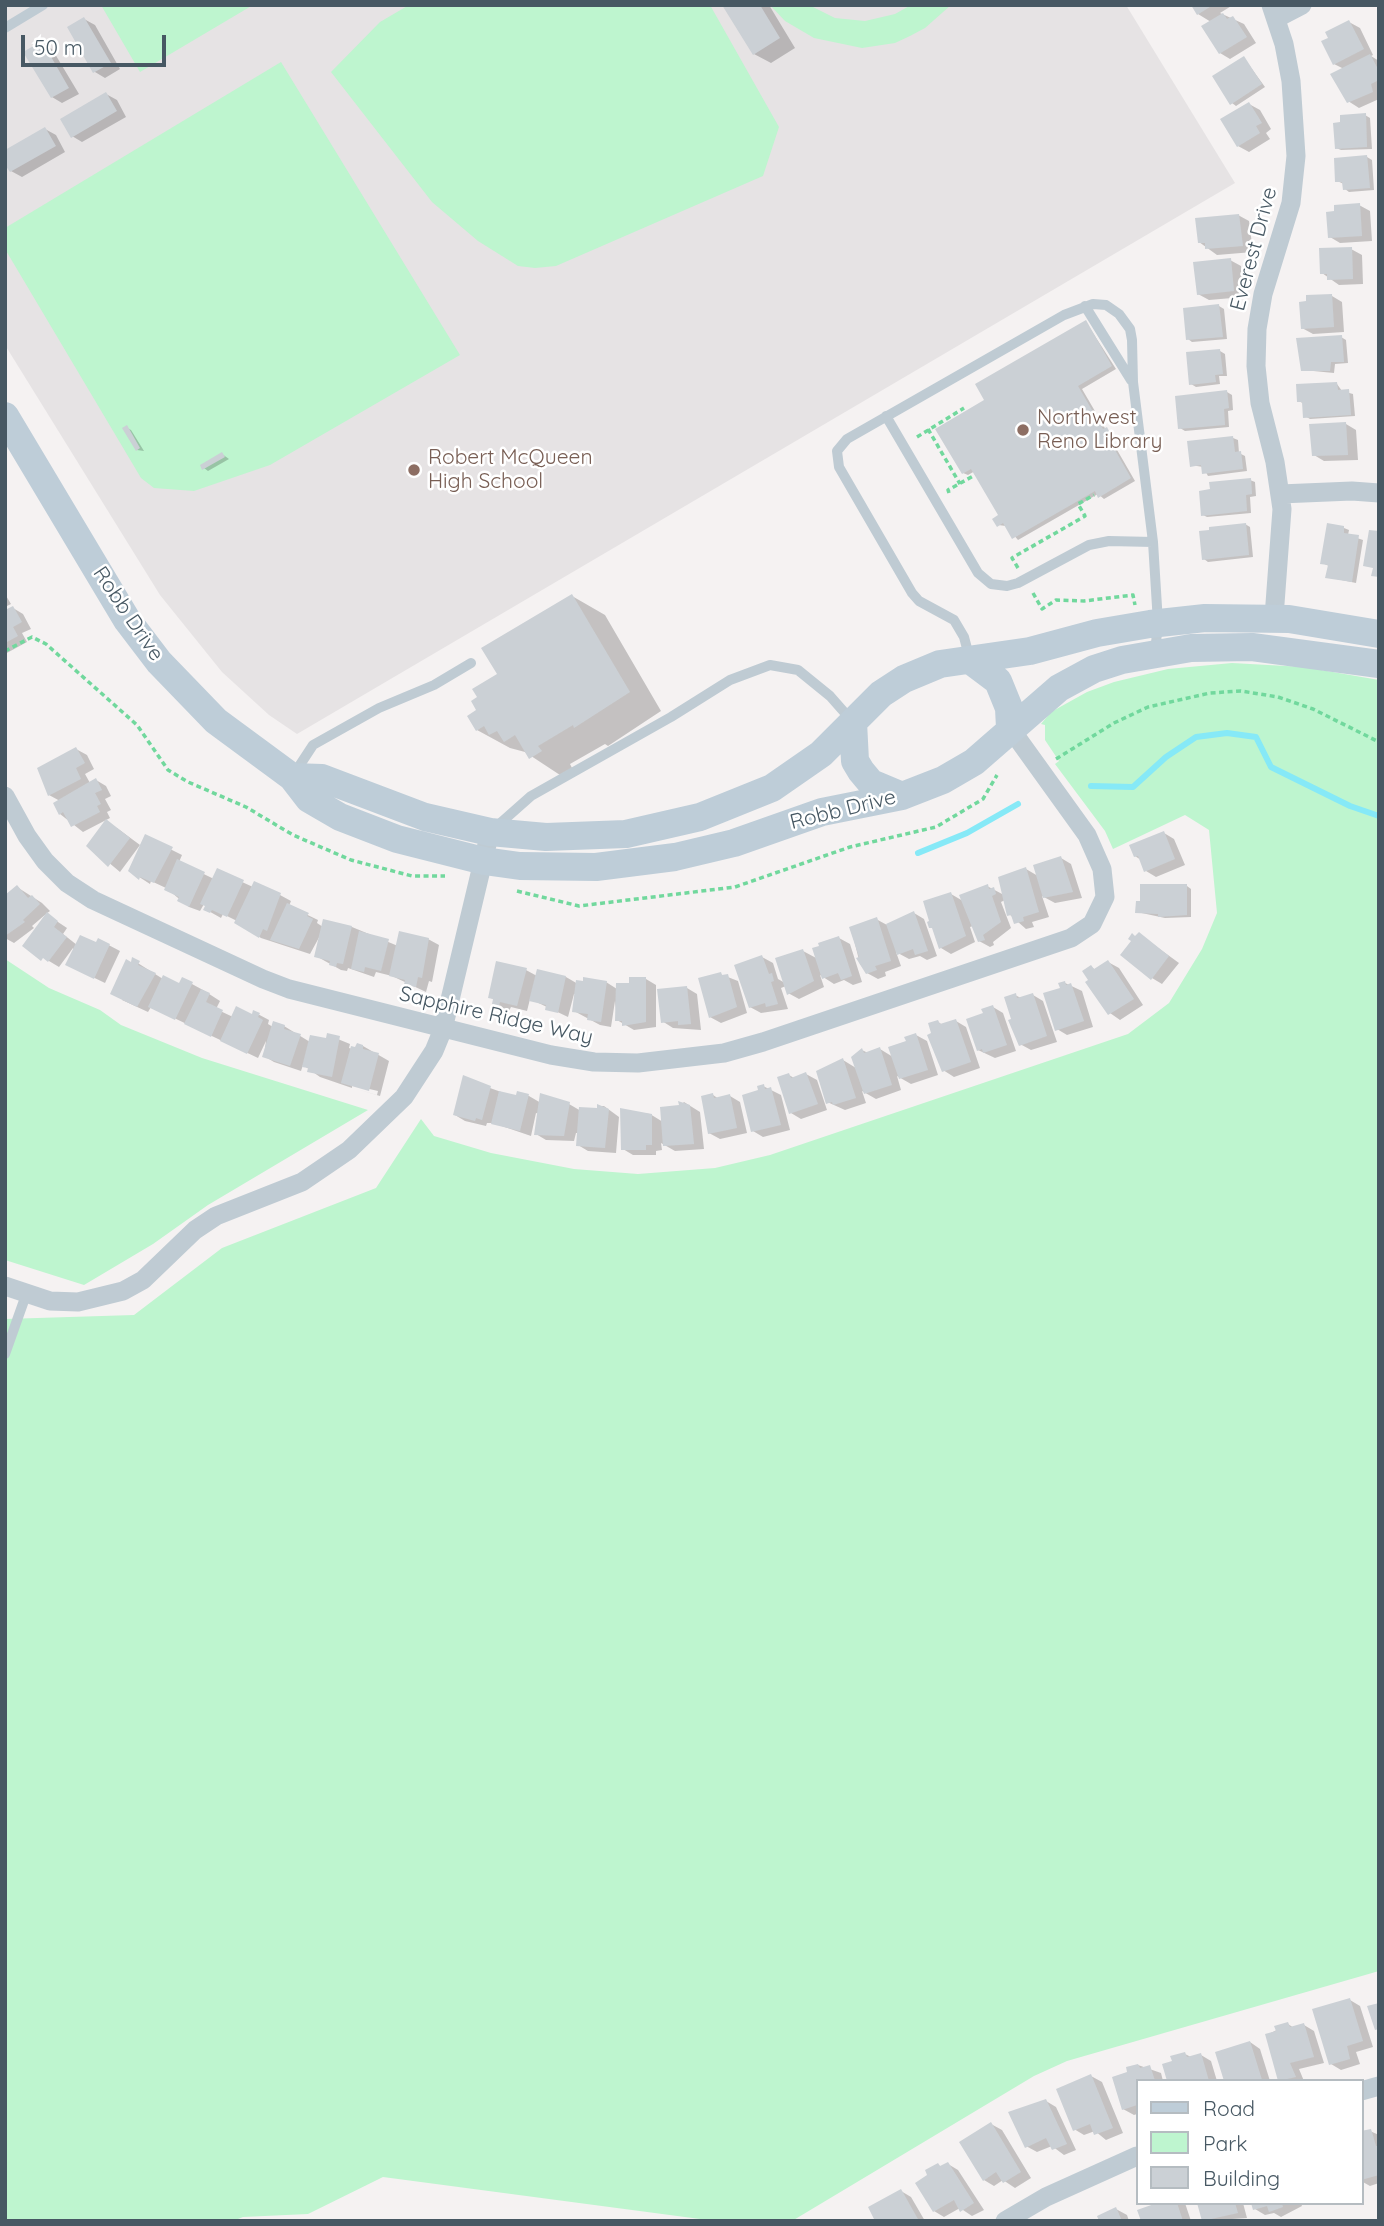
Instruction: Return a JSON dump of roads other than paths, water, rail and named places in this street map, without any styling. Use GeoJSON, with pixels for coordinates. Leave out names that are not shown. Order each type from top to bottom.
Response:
{"type":"FeatureCollection","features":[{"type":"Feature","properties":{"kind":"street"},"geometry":{"type":"LineString","coordinates":[[1274,11],[1301,5]]}},
{"type":"Feature","properties":{"kind":"street","name":"Everest Drive"},"geometry":{"type":"LineString","coordinates":[[1274,11],[1291,81],[1294,183],[1263,294],[1257,329],[1256,366],[1260,403],[1280,494],[1282,523],[1274,617]]}},
{"type":"Feature","properties":{"kind":"street","name":"Robb Drive"},"geometry":{"type":"LineString","coordinates":[[5,416],[127,620],[159,662],[216,721],[292,777],[309,799],[340,817],[397,839],[484,861],[561,868],[648,862],[734,843],[822,812],[902,796],[959,771],[987,751],[1010,728],[1059,688],[1094,669],[1155,653],[1191,648],[1252,647],[1379,664]]}},
{"type":"Feature","properties":{"kind":"street"},"geometry":{"type":"LineString","coordinates":[[1280,494],[1352,491],[1379,494]]}},
{"type":"Feature","properties":{"kind":"street","name":"Robb Drive"},"geometry":{"type":"LineString","coordinates":[[292,777],[322,778],[425,817],[490,832],[591,838],[626,834],[700,817],[772,788],[821,754],[881,694],[904,679],[936,665],[971,660],[1147,617],[1274,617],[1379,634]]}},
{"type":"Feature","properties":{"kind":"street"},"geometry":{"type":"LineString","coordinates":[[971,660],[998,681],[1009,708],[1010,728]]}},
{"type":"Feature","properties":{"kind":"street"},"geometry":{"type":"LineString","coordinates":[[853,722],[855,761],[861,771],[871,783],[902,796]]}},
{"type":"Feature","properties":{"kind":"street","name":"Sapphire Ridge Way"},"geometry":{"type":"LineString","coordinates":[[5,796],[27,836],[45,861],[67,883],[93,900],[289,989],[551,1055],[594,1062],[638,1063],[681,1060],[763,1042],[1077,935],[1099,914],[1105,897],[1102,869],[1087,835],[1010,728]]}},
{"type":"Feature","properties":{"kind":"street"},"geometry":{"type":"LineString","coordinates":[[5,1286],[50,1301],[78,1302],[123,1291],[143,1280],[195,1230],[216,1216],[302,1182],[329,1166],[404,1097],[421,1075],[443,1029],[490,832]]}},
{"type":"Feature","properties":{"kind":"street"},"geometry":{"type":"LineString","coordinates":[[1005,2221],[1056,2192],[1136,2156]]}},
{"type":"Feature","properties":{"kind":"lane"},"geometry":{"type":"LineString","coordinates":[[5,28],[43,5]]}},
{"type":"Feature","properties":{"kind":"lane"},"geometry":{"type":"LineString","coordinates":[[971,660],[964,637],[954,620],[919,601],[912,593],[839,467],[840,444],[1064,315],[1085,306],[1106,305],[1125,320],[1132,340],[1133,382],[1153,542],[1147,617],[1155,653]]}},
{"type":"Feature","properties":{"kind":"lane"},"geometry":{"type":"LineString","coordinates":[[1085,306],[1133,382]]}},
{"type":"Feature","properties":{"kind":"lane"},"geometry":{"type":"LineString","coordinates":[[886,416],[978,573],[991,584],[1007,586],[1018,583],[1089,545],[1109,541],[1153,542]]}},
{"type":"Feature","properties":{"kind":"lane"},"geometry":{"type":"LineString","coordinates":[[292,777],[313,745],[379,708],[434,685],[471,663]]}},
{"type":"Feature","properties":{"kind":"lane"},"geometry":{"type":"LineString","coordinates":[[490,832],[531,796],[730,680],[770,664],[798,670],[830,696],[853,722]]}},
{"type":"Feature","properties":{"kind":"lane"},"geometry":{"type":"LineString","coordinates":[[5,1354],[26,1295]]}},
{"type":"Feature","properties":{"kind":"waterway"},"geometry":{"type":"LineString","coordinates":[[1091,786],[1133,787],[1166,757],[1196,737],[1227,733],[1256,737],[1271,767],[1350,806],[1379,816]]}},
{"type":"Feature","properties":{"kind":"waterway"},"geometry":{"type":"LineString","coordinates":[[918,853],[967,833],[1018,804]]}},
{"type":"Feature","properties":{"kind":"place","name":"Northwest Reno Library"},"geometry":{"type":"Point","coordinates":[1023,430]}},
{"type":"Feature","properties":{"kind":"place","name":"Robert McQueen High School"},"geometry":{"type":"Point","coordinates":[414,470]}}]}
